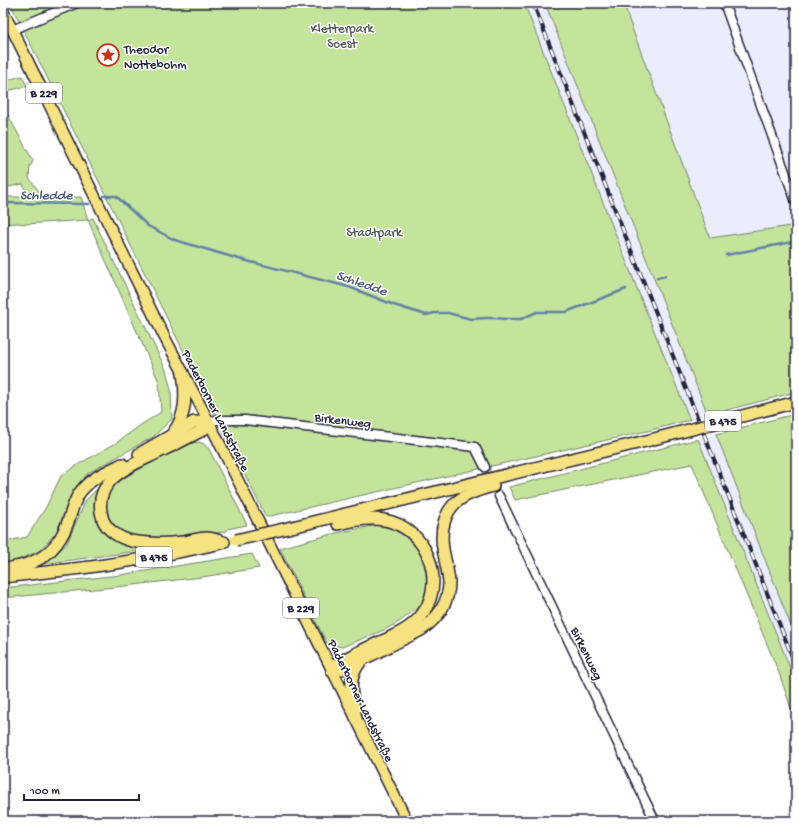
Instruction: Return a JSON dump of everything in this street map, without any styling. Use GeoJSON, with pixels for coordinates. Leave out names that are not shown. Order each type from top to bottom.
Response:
{"type":"FeatureCollection","features":[{"type":"Feature","properties":{"kind":"highway"},"geometry":{"type":"LineString","coordinates":[[173,434],[180,423],[184,412],[186,393],[183,372]]}},
{"type":"Feature","properties":{"kind":"highway","name":"B 475"},"geometry":{"type":"LineString","coordinates":[[3,577],[113,564],[236,540],[538,468],[796,402]]}},
{"type":"Feature","properties":{"kind":"highway"},"geometry":{"type":"LineString","coordinates":[[3,570],[31,563],[49,553],[62,536],[77,497],[85,486],[96,478],[148,450],[194,422],[209,422]]}},
{"type":"Feature","properties":{"kind":"highway"},"geometry":{"type":"LineString","coordinates":[[209,422],[204,429],[199,432],[132,465],[114,476],[104,490],[100,507],[105,523],[110,530],[131,541],[169,544],[208,538],[224,542]]}},
{"type":"Feature","properties":{"kind":"highway"},"geometry":{"type":"LineString","coordinates":[[332,671],[346,668],[362,660],[426,626],[435,618],[443,607],[447,596],[449,582],[442,542],[443,527],[446,516],[462,498],[498,484],[532,475],[538,468]]}},
{"type":"Feature","properties":{"kind":"highway"},"geometry":{"type":"LineString","coordinates":[[312,522],[331,525],[371,519],[385,520],[397,524],[410,531],[423,546],[431,563],[433,574],[432,595],[427,607],[415,622],[403,631],[343,660],[337,664],[332,671]]}},
{"type":"Feature","properties":{"kind":"highway"},"geometry":{"type":"LineString","coordinates":[[356,718],[352,695],[352,682],[353,673],[362,660]]}},
{"type":"Feature","properties":{"kind":"main road","name":"Paderborner Landstraße"},"geometry":{"type":"LineString","coordinates":[[3,11],[407,821]]}},
{"type":"Feature","properties":{"kind":"street"},"geometry":{"type":"LineString","coordinates":[[12,30],[77,3]]}},
{"type":"Feature","properties":{"kind":"street"},"geometry":{"type":"LineString","coordinates":[[724,3],[796,202]]}},
{"type":"Feature","properties":{"kind":"street","name":"Birkenweg"},"geometry":{"type":"LineString","coordinates":[[209,422],[216,420],[245,420],[475,447],[485,467]]}},
{"type":"Feature","properties":{"kind":"street","name":"Birkenweg"},"geometry":{"type":"LineString","coordinates":[[499,496],[655,821]]}},
{"type":"Feature","properties":{"kind":"shaded area"},"geometry":{"type":"Polygon","coordinates":[[[524,3],[545,3],[708,415],[690,420],[524,3]]]}},
{"type":"Feature","properties":{"kind":"shaded area"},"geometry":{"type":"Polygon","coordinates":[[[624,3],[796,3],[796,222],[791,226],[710,239],[624,3]]]}},
{"type":"Feature","properties":{"kind":"shaded area"},"geometry":{"type":"Polygon","coordinates":[[[716,434],[796,639],[796,683],[698,439],[716,434]]]}},
{"type":"Feature","properties":{"kind":"green space","name":"Stadtpark"},"geometry":{"type":"Polygon","coordinates":[[[10,3],[524,3],[690,420],[266,517],[10,3]]]}},
{"type":"Feature","properties":{"kind":"green space"},"geometry":{"type":"Polygon","coordinates":[[[545,3],[624,3],[710,238],[791,226],[796,236],[796,392],[708,415],[545,3]]]}},
{"type":"Feature","properties":{"kind":"green space"},"geometry":{"type":"Polygon","coordinates":[[[22,76],[27,86],[3,92],[3,81],[22,76]]]}},
{"type":"Feature","properties":{"kind":"green space"},"geometry":{"type":"Polygon","coordinates":[[[3,106],[33,161],[30,167],[29,178],[41,194],[27,195],[23,184],[3,188],[3,106]]]}},
{"type":"Feature","properties":{"kind":"green space"},"geometry":{"type":"Polygon","coordinates":[[[3,197],[81,197],[88,220],[3,224],[3,197]]]}},
{"type":"Feature","properties":{"kind":"green space"},"geometry":{"type":"Polygon","coordinates":[[[93,218],[166,370],[171,390],[172,419],[153,437],[88,473],[72,493],[56,533],[39,551],[16,561],[3,563],[3,542],[27,537],[46,507],[61,476],[116,443],[161,412],[159,382],[88,220],[93,218]]]}},
{"type":"Feature","properties":{"kind":"green space"},"geometry":{"type":"Polygon","coordinates":[[[791,415],[796,428],[796,462],[794,463],[796,472],[796,639],[716,434],[791,415]]]}},
{"type":"Feature","properties":{"kind":"green space"},"geometry":{"type":"Polygon","coordinates":[[[698,439],[796,683],[796,723],[779,673],[692,464],[515,500],[509,487],[698,439]]]}},
{"type":"Feature","properties":{"kind":"green space"},"geometry":{"type":"Polygon","coordinates":[[[199,442],[204,444],[209,449],[247,525],[227,529],[227,531],[187,539],[138,539],[115,530],[104,512],[108,490],[123,475],[191,443],[199,442]]]}},
{"type":"Feature","properties":{"kind":"green space"},"geometry":{"type":"Polygon","coordinates":[[[103,483],[97,493],[95,504],[98,523],[107,535],[126,546],[153,549],[42,564],[66,545],[86,500],[103,483]]]}},
{"type":"Feature","properties":{"kind":"green space"},"geometry":{"type":"Polygon","coordinates":[[[378,525],[394,529],[409,538],[422,554],[427,570],[428,587],[421,605],[399,622],[384,630],[342,647],[327,644],[280,548],[336,533],[378,525]]]}},
{"type":"Feature","properties":{"kind":"green space"},"geometry":{"type":"Polygon","coordinates":[[[252,554],[259,568],[202,577],[3,598],[3,588],[120,575],[252,554]]]}},
{"type":"Feature","properties":{"kind":"waterway","name":"Schledde"},"geometry":{"type":"LineString","coordinates":[[104,196],[116,196],[148,226],[175,240],[239,259],[349,287],[394,305],[426,315],[448,313],[471,319],[521,319],[537,312],[566,312],[626,289]]}},
{"type":"Feature","properties":{"kind":"waterway","name":"Schledde"},"geometry":{"type":"LineString","coordinates":[[3,203],[89,204]]}},
{"type":"Feature","properties":{"kind":"waterway","name":"Schledde"},"geometry":{"type":"LineString","coordinates":[[726,255],[792,242]]}},
{"type":"Feature","properties":{"kind":"waterway","name":"Schledde"},"geometry":{"type":"LineString","coordinates":[[657,278],[665,276]]}},
{"type":"Feature","properties":{"kind":"tunnel"},"geometry":{"type":"LineString","coordinates":[[485,467],[499,496]]}},
{"type":"Feature","properties":{"kind":"railway"},"geometry":{"type":"LineString","coordinates":[[533,3],[796,666]]}},
{"type":"Feature","properties":{"kind":"place","name":"Theodor Nottebohm"},"geometry":{"type":"Point","coordinates":[108,55]}},
{"type":"Feature","properties":{"kind":"park label","name":"Kletterpark Soest"},"geometry":{"type":"Point","coordinates":[342,34]}}]}
